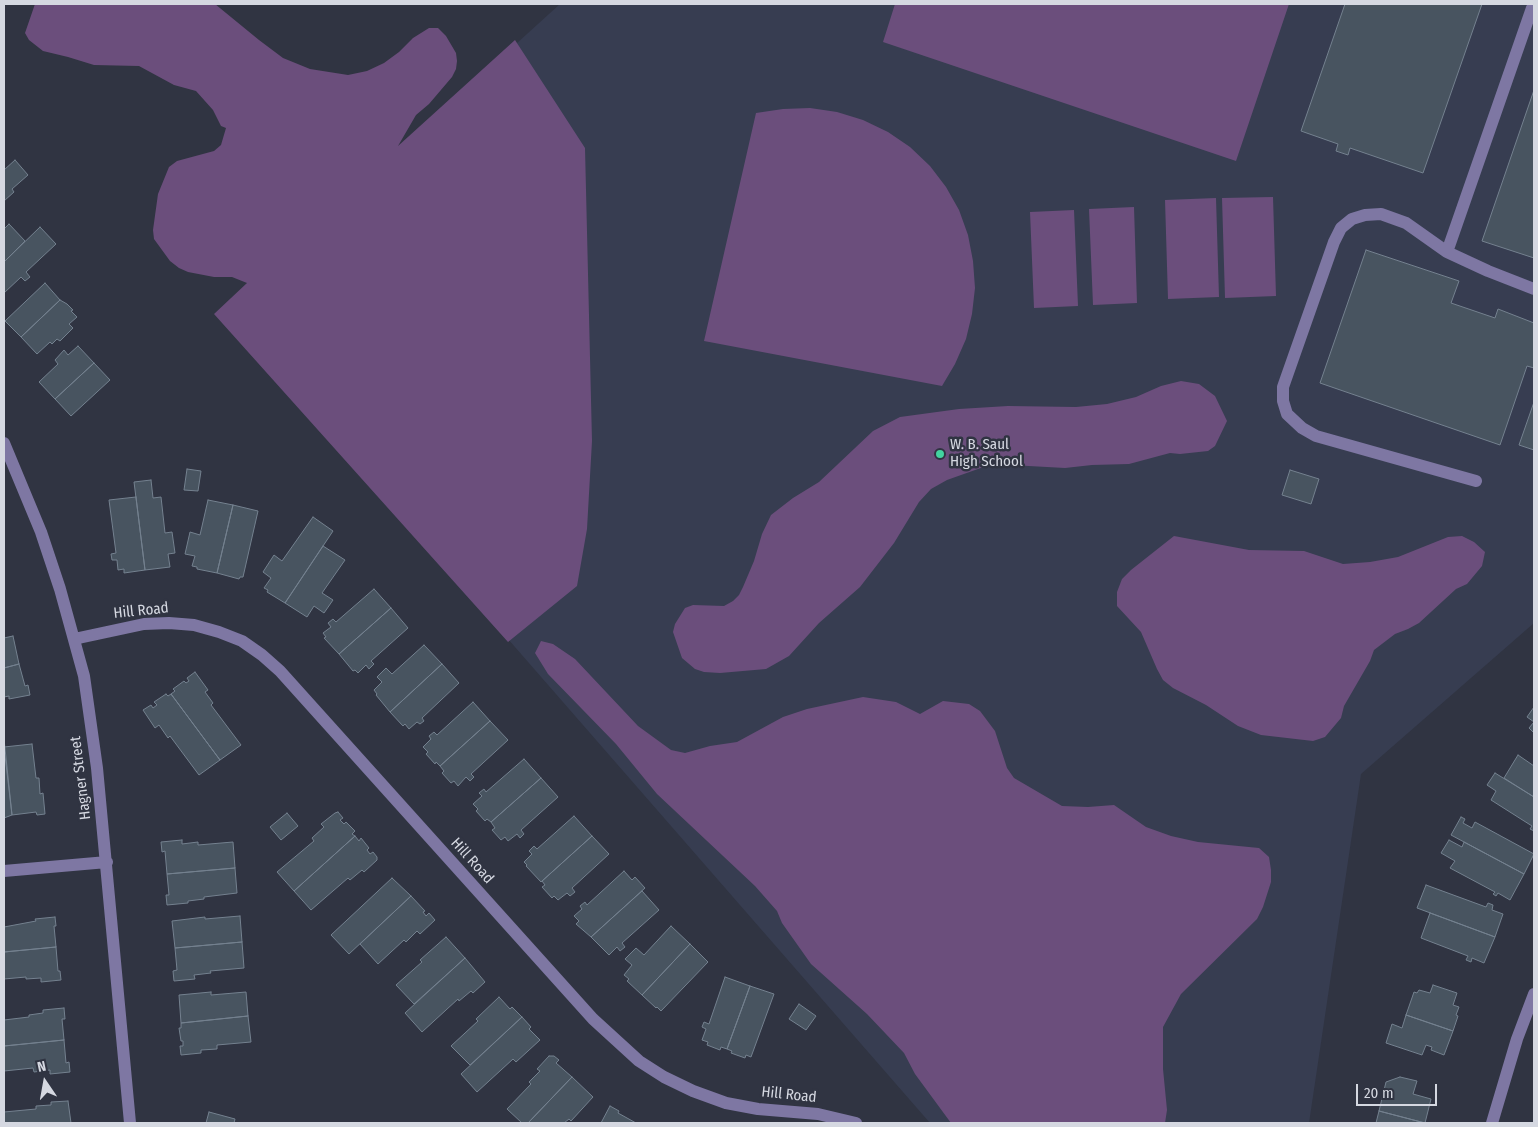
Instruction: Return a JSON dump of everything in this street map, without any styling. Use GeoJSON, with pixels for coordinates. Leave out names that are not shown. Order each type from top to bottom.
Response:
{"type":"FeatureCollection","features":[{"type":"Feature","properties":{"kind":"street"},"geometry":{"type":"LineString","coordinates":[[1447,252],[1532,8],[1534,7]]}},
{"type":"Feature","properties":{"kind":"street"},"geometry":{"type":"LineString","coordinates":[[1476,480],[1316,436],[1302,428],[1287,414],[1283,401],[1283,387],[1334,242],[1341,228],[1352,219],[1365,215],[1381,214],[1406,223],[1447,252],[1534,289]]}},
{"type":"Feature","properties":{"kind":"street","name":"Hagner Street"},"geometry":{"type":"LineString","coordinates":[[4,443],[41,532],[84,676],[97,768],[107,862],[130,1123]]}},
{"type":"Feature","properties":{"kind":"street","name":"Hill Road"},"geometry":{"type":"LineString","coordinates":[[74,639],[144,624],[169,623],[203,627],[242,641],[280,671],[593,1020],[639,1061],[664,1077],[693,1091],[726,1103],[758,1109],[818,1114],[856,1123]]}},
{"type":"Feature","properties":{"kind":"street"},"geometry":{"type":"LineString","coordinates":[[4,871],[107,862]]}},
{"type":"Feature","properties":{"kind":"street"},"geometry":{"type":"LineString","coordinates":[[1492,1123],[1517,1039],[1534,994]]}},
{"type":"Feature","properties":{"kind":"shaded area"},"geometry":{"type":"Polygon","coordinates":[[[35,4],[215,4],[283,58],[310,69],[348,75],[367,71],[384,63],[413,38],[429,28],[438,28],[446,36],[456,53],[456,69],[452,77],[429,104],[416,115],[398,146],[515,40],[585,148],[592,441],[587,529],[577,586],[508,642],[214,314],[247,283],[232,277],[214,277],[188,272],[179,268],[170,261],[154,239],[153,230],[158,194],[169,167],[177,161],[214,151],[221,145],[226,128],[221,126],[213,110],[196,91],[174,85],[139,66],[94,65],[43,51],[29,40],[25,33],[35,4]]]}},
{"type":"Feature","properties":{"kind":"shaded area","name":"W. B. Saul High School"},"geometry":{"type":"Polygon","coordinates":[[[560,4],[1534,4],[1534,623],[1361,774],[1309,1123],[930,1123],[222,311],[560,4]]]}},
{"type":"Feature","properties":{"kind":"shaded area"},"geometry":{"type":"Polygon","coordinates":[[[895,4],[1289,4],[1236,161],[883,42],[895,4]]]}},
{"type":"Feature","properties":{"kind":"shaded area"},"geometry":{"type":"Polygon","coordinates":[[[810,108],[837,112],[863,120],[888,132],[910,147],[930,166],[946,187],[959,210],[968,235],[973,261],[975,288],[972,314],[966,339],[955,364],[942,386],[704,341],[756,113],[810,108]]]}},
{"type":"Feature","properties":{"kind":"shaded area"},"geometry":{"type":"Polygon","coordinates":[[[1273,197],[1276,296],[1225,298],[1222,198],[1273,197]]]}},
{"type":"Feature","properties":{"kind":"shaded area"},"geometry":{"type":"Polygon","coordinates":[[[1216,198],[1219,297],[1168,299],[1165,200],[1216,198]]]}},
{"type":"Feature","properties":{"kind":"shaded area"},"geometry":{"type":"Polygon","coordinates":[[[1134,207],[1137,303],[1093,305],[1089,209],[1134,207]]]}},
{"type":"Feature","properties":{"kind":"shaded area"},"geometry":{"type":"Polygon","coordinates":[[[1074,210],[1078,306],[1034,308],[1030,212],[1074,210]]]}},
{"type":"Feature","properties":{"kind":"shaded area"},"geometry":{"type":"Polygon","coordinates":[[[1181,381],[1199,384],[1215,396],[1227,421],[1215,446],[1208,451],[1180,454],[1170,453],[1129,464],[1065,468],[992,464],[947,480],[931,489],[919,502],[894,543],[860,587],[819,623],[789,656],[766,669],[720,673],[704,672],[695,669],[682,658],[673,632],[675,624],[685,608],[693,605],[724,606],[733,601],[743,587],[754,561],[762,534],[771,515],[793,498],[819,482],[873,431],[900,417],[959,409],[1008,406],[1076,407],[1107,404],[1136,397],[1161,386],[1181,381]]]}},
{"type":"Feature","properties":{"kind":"shaded area"},"geometry":{"type":"Polygon","coordinates":[[[1174,536],[1249,550],[1304,551],[1343,564],[1398,557],[1448,537],[1462,536],[1474,542],[1485,552],[1482,566],[1467,584],[1456,589],[1419,623],[1395,634],[1374,650],[1370,661],[1344,706],[1341,718],[1325,737],[1313,741],[1261,735],[1238,726],[1206,705],[1173,688],[1163,680],[1141,632],[1117,606],[1117,592],[1122,579],[1131,570],[1174,536]]]}},
{"type":"Feature","properties":{"kind":"shaded area"},"geometry":{"type":"Polygon","coordinates":[[[541,641],[553,644],[575,659],[638,726],[671,750],[685,753],[710,746],[737,742],[783,717],[807,709],[863,697],[896,702],[920,714],[943,701],[969,704],[980,711],[995,731],[1007,768],[1014,778],[1062,806],[1114,805],[1146,827],[1171,836],[1198,842],[1259,848],[1269,857],[1271,882],[1257,919],[1181,994],[1163,1027],[1163,1069],[1167,1110],[1165,1123],[951,1123],[915,1074],[904,1053],[867,1014],[811,964],[782,923],[777,911],[755,886],[657,794],[616,744],[548,674],[535,653],[541,641]]]}},
{"type":"Feature","properties":{"kind":"building"},"geometry":{"type":"Polygon","coordinates":[[[1345,4],[1482,4],[1423,173],[1350,148],[1348,155],[1336,151],[1338,144],[1301,131],[1345,4]]]}},
{"type":"Feature","properties":{"kind":"building"},"geometry":{"type":"Polygon","coordinates":[[[1534,90],[1534,258],[1482,241],[1534,90]]]}},
{"type":"Feature","properties":{"kind":"building"},"geometry":{"type":"Polygon","coordinates":[[[15,160],[28,175],[12,189],[14,192],[4,201],[4,170],[15,160]]]}},
{"type":"Feature","properties":{"kind":"building"},"geometry":{"type":"Polygon","coordinates":[[[9,224],[25,241],[4,262],[4,229],[9,224]]]}},
{"type":"Feature","properties":{"kind":"building"},"geometry":{"type":"Polygon","coordinates":[[[40,227],[56,244],[26,272],[30,277],[25,281],[21,277],[4,293],[4,262],[40,227]]]}},
{"type":"Feature","properties":{"kind":"building"},"geometry":{"type":"Polygon","coordinates":[[[1366,250],[1459,281],[1451,303],[1495,318],[1498,309],[1534,323],[1534,368],[1527,366],[1500,445],[1320,383],[1366,250]]]}},
{"type":"Feature","properties":{"kind":"building"},"geometry":{"type":"Polygon","coordinates":[[[45,283],[60,300],[21,337],[5,321],[45,283]]]}},
{"type":"Feature","properties":{"kind":"building"},"geometry":{"type":"Polygon","coordinates":[[[60,300],[73,310],[71,311],[77,317],[69,324],[73,328],[60,341],[57,339],[52,344],[50,342],[37,354],[21,337],[60,300]]]}},
{"type":"Feature","properties":{"kind":"building"},"geometry":{"type":"Polygon","coordinates":[[[78,346],[94,363],[55,399],[39,382],[58,364],[55,360],[64,350],[68,355],[78,346]]]}},
{"type":"Feature","properties":{"kind":"building"},"geometry":{"type":"Polygon","coordinates":[[[94,363],[110,380],[71,416],[55,399],[94,363]]]}},
{"type":"Feature","properties":{"kind":"building"},"geometry":{"type":"Polygon","coordinates":[[[1534,402],[1534,450],[1519,445],[1534,402]]]}},
{"type":"Feature","properties":{"kind":"building"},"geometry":{"type":"Polygon","coordinates":[[[187,469],[201,471],[198,491],[184,490],[187,469]]]}},
{"type":"Feature","properties":{"kind":"building"},"geometry":{"type":"Polygon","coordinates":[[[1290,470],[1319,479],[1311,504],[1282,495],[1290,470]]]}},
{"type":"Feature","properties":{"kind":"building"},"geometry":{"type":"Polygon","coordinates":[[[151,480],[153,498],[161,497],[165,533],[172,532],[175,553],[168,554],[170,567],[145,570],[134,482],[151,480]]]}},
{"type":"Feature","properties":{"kind":"building"},"geometry":{"type":"Polygon","coordinates":[[[136,497],[145,570],[124,573],[124,569],[118,570],[117,560],[112,560],[111,554],[116,553],[109,500],[136,497]]]}},
{"type":"Feature","properties":{"kind":"building"},"geometry":{"type":"Polygon","coordinates":[[[208,500],[233,505],[217,573],[197,569],[197,567],[192,566],[195,556],[185,554],[190,532],[200,535],[208,500]]]}},
{"type":"Feature","properties":{"kind":"building"},"geometry":{"type":"Polygon","coordinates":[[[233,505],[258,511],[243,577],[239,579],[217,573],[233,505]]]}},
{"type":"Feature","properties":{"kind":"building"},"geometry":{"type":"Polygon","coordinates":[[[313,517],[333,531],[285,603],[267,592],[268,590],[264,588],[271,578],[263,572],[274,555],[282,561],[313,517]]]}},
{"type":"Feature","properties":{"kind":"building"},"geometry":{"type":"Polygon","coordinates":[[[323,546],[345,560],[322,593],[333,600],[324,613],[314,606],[307,617],[285,603],[323,546]]]}},
{"type":"Feature","properties":{"kind":"building"},"geometry":{"type":"Polygon","coordinates":[[[374,589],[391,608],[339,654],[324,638],[326,637],[323,633],[331,627],[328,623],[333,619],[336,622],[374,589]]]}},
{"type":"Feature","properties":{"kind":"building"},"geometry":{"type":"Polygon","coordinates":[[[391,608],[408,628],[371,661],[374,664],[369,669],[366,665],[358,673],[355,670],[353,671],[339,654],[391,608]]]}},
{"type":"Feature","properties":{"kind":"building"},"geometry":{"type":"Polygon","coordinates":[[[13,636],[19,664],[4,668],[4,638],[13,636]]]}},
{"type":"Feature","properties":{"kind":"building"},"geometry":{"type":"Polygon","coordinates":[[[424,645],[442,664],[390,712],[374,690],[382,682],[377,677],[386,668],[392,674],[424,645]]]}},
{"type":"Feature","properties":{"kind":"building"},"geometry":{"type":"Polygon","coordinates":[[[19,664],[25,686],[28,685],[30,695],[9,699],[9,696],[4,697],[4,668],[19,664]]]}},
{"type":"Feature","properties":{"kind":"building"},"geometry":{"type":"Polygon","coordinates":[[[442,664],[459,683],[422,718],[424,721],[420,724],[417,722],[409,729],[405,724],[403,726],[390,712],[442,664]]]}},
{"type":"Feature","properties":{"kind":"building"},"geometry":{"type":"Polygon","coordinates":[[[195,672],[208,690],[205,692],[213,703],[211,705],[241,745],[220,760],[171,694],[175,691],[173,689],[184,681],[186,683],[189,681],[187,678],[195,672]]]}},
{"type":"Feature","properties":{"kind":"building"},"geometry":{"type":"Polygon","coordinates":[[[166,694],[168,696],[171,694],[220,760],[199,775],[170,736],[168,738],[159,725],[155,728],[143,710],[151,705],[153,708],[157,705],[154,702],[166,694]]]}},
{"type":"Feature","properties":{"kind":"building"},"geometry":{"type":"Polygon","coordinates":[[[473,702],[490,721],[440,766],[436,762],[435,764],[426,754],[428,752],[423,747],[431,739],[429,736],[434,732],[437,735],[473,702]]]}},
{"type":"Feature","properties":{"kind":"building"},"geometry":{"type":"Polygon","coordinates":[[[1534,707],[1534,722],[1527,717],[1534,707]]]}},
{"type":"Feature","properties":{"kind":"building"},"geometry":{"type":"Polygon","coordinates":[[[490,721],[508,740],[471,774],[474,777],[470,781],[466,777],[458,786],[454,781],[451,783],[442,773],[444,771],[440,766],[490,721]]]}},
{"type":"Feature","properties":{"kind":"building"},"geometry":{"type":"Polygon","coordinates":[[[1534,722],[1534,733],[1529,728],[1534,722]]]}},
{"type":"Feature","properties":{"kind":"building"},"geometry":{"type":"Polygon","coordinates":[[[4,739],[12,815],[4,818],[4,739]]]}},
{"type":"Feature","properties":{"kind":"building"},"geometry":{"type":"Polygon","coordinates":[[[32,744],[36,778],[39,778],[40,794],[43,793],[45,814],[37,815],[36,812],[12,815],[4,747],[32,744]]]}},
{"type":"Feature","properties":{"kind":"building"},"geometry":{"type":"Polygon","coordinates":[[[1518,755],[1534,766],[1534,797],[1504,778],[1518,755]]]}},
{"type":"Feature","properties":{"kind":"building"},"geometry":{"type":"Polygon","coordinates":[[[524,759],[541,778],[491,822],[487,819],[485,821],[476,811],[478,809],[473,804],[482,796],[479,793],[484,789],[486,792],[524,759]]]}},
{"type":"Feature","properties":{"kind":"building"},"geometry":{"type":"Polygon","coordinates":[[[1495,773],[1534,797],[1534,831],[1530,829],[1532,826],[1491,800],[1496,791],[1487,785],[1495,773]]]}},
{"type":"Feature","properties":{"kind":"building"},"geometry":{"type":"Polygon","coordinates":[[[541,778],[558,797],[521,830],[524,834],[520,838],[517,834],[508,841],[505,837],[501,840],[492,830],[495,828],[491,822],[541,778]]]}},
{"type":"Feature","properties":{"kind":"building"},"geometry":{"type":"Polygon","coordinates":[[[338,812],[343,818],[340,820],[344,824],[346,822],[355,831],[352,834],[355,836],[294,891],[277,872],[314,841],[312,838],[324,827],[321,824],[338,812]]]}},
{"type":"Feature","properties":{"kind":"building"},"geometry":{"type":"Polygon","coordinates":[[[287,813],[298,826],[281,840],[270,827],[287,813]]]}},
{"type":"Feature","properties":{"kind":"building"},"geometry":{"type":"Polygon","coordinates":[[[574,816],[592,836],[541,882],[524,862],[532,854],[529,851],[534,846],[537,849],[574,816]]]}},
{"type":"Feature","properties":{"kind":"building"},"geometry":{"type":"Polygon","coordinates":[[[1461,817],[1465,819],[1463,823],[1472,828],[1475,822],[1534,854],[1524,874],[1451,835],[1461,817]]]}},
{"type":"Feature","properties":{"kind":"building"},"geometry":{"type":"Polygon","coordinates":[[[355,836],[359,841],[361,838],[369,848],[367,850],[370,854],[373,852],[377,860],[364,872],[362,870],[350,880],[348,878],[311,910],[294,891],[355,836]]]}},
{"type":"Feature","properties":{"kind":"building"},"geometry":{"type":"Polygon","coordinates":[[[592,836],[609,854],[572,888],[575,892],[570,896],[567,893],[558,900],[554,896],[552,898],[542,887],[545,885],[542,881],[592,836]]]}},
{"type":"Feature","properties":{"kind":"building"},"geometry":{"type":"Polygon","coordinates":[[[182,840],[182,844],[198,842],[198,845],[233,842],[235,868],[167,874],[165,851],[162,852],[161,842],[182,840]]]}},
{"type":"Feature","properties":{"kind":"building"},"geometry":{"type":"Polygon","coordinates":[[[1449,840],[1462,847],[1464,842],[1524,874],[1510,900],[1498,893],[1496,896],[1493,894],[1495,892],[1450,868],[1455,861],[1441,853],[1449,840]]]}},
{"type":"Feature","properties":{"kind":"building"},"geometry":{"type":"Polygon","coordinates":[[[235,868],[237,893],[204,897],[204,899],[188,901],[188,903],[167,905],[166,895],[169,895],[167,874],[235,868]]]}},
{"type":"Feature","properties":{"kind":"building"},"geometry":{"type":"Polygon","coordinates":[[[624,871],[632,880],[635,877],[645,888],[591,937],[576,924],[579,921],[574,916],[582,909],[580,906],[585,902],[587,905],[624,871]]]}},
{"type":"Feature","properties":{"kind":"building"},"geometry":{"type":"Polygon","coordinates":[[[392,878],[411,896],[349,954],[331,935],[392,878]]]}},
{"type":"Feature","properties":{"kind":"building"},"geometry":{"type":"Polygon","coordinates":[[[1426,885],[1486,907],[1488,903],[1493,905],[1492,910],[1503,914],[1495,937],[1417,908],[1426,885]]]}},
{"type":"Feature","properties":{"kind":"building"},"geometry":{"type":"Polygon","coordinates":[[[642,891],[659,910],[622,943],[625,947],[620,951],[617,947],[609,955],[591,937],[642,891]]]}},
{"type":"Feature","properties":{"kind":"building"},"geometry":{"type":"Polygon","coordinates":[[[411,896],[425,911],[423,912],[426,916],[429,913],[435,920],[420,934],[417,931],[406,942],[404,940],[378,964],[360,944],[411,896]]]}},
{"type":"Feature","properties":{"kind":"building"},"geometry":{"type":"Polygon","coordinates":[[[1430,913],[1495,937],[1484,963],[1472,958],[1471,962],[1466,960],[1468,956],[1421,938],[1430,913]]]}},
{"type":"Feature","properties":{"kind":"building"},"geometry":{"type":"Polygon","coordinates":[[[240,916],[242,942],[175,948],[172,921],[205,917],[205,919],[240,916]]]}},
{"type":"Feature","properties":{"kind":"building"},"geometry":{"type":"Polygon","coordinates":[[[55,917],[56,947],[4,952],[4,927],[36,921],[35,919],[55,917]]]}},
{"type":"Feature","properties":{"kind":"building"},"geometry":{"type":"Polygon","coordinates":[[[671,926],[690,944],[642,995],[627,981],[629,979],[624,975],[632,965],[625,959],[636,948],[644,955],[671,926]]]}},
{"type":"Feature","properties":{"kind":"building"},"geometry":{"type":"Polygon","coordinates":[[[446,937],[465,958],[414,1004],[396,985],[446,937]]]}},
{"type":"Feature","properties":{"kind":"building"},"geometry":{"type":"Polygon","coordinates":[[[242,942],[244,968],[210,971],[211,973],[194,975],[195,979],[174,981],[173,971],[177,970],[175,948],[242,942]]]}},
{"type":"Feature","properties":{"kind":"building"},"geometry":{"type":"Polygon","coordinates":[[[690,944],[708,962],[661,1011],[642,995],[690,944]]]}},
{"type":"Feature","properties":{"kind":"building"},"geometry":{"type":"Polygon","coordinates":[[[56,947],[58,971],[60,971],[61,980],[41,982],[41,978],[26,979],[26,977],[4,979],[4,952],[56,947]]]}},
{"type":"Feature","properties":{"kind":"building"},"geometry":{"type":"Polygon","coordinates":[[[465,958],[485,982],[473,993],[471,991],[459,1001],[458,999],[422,1032],[405,1013],[465,958]]]}},
{"type":"Feature","properties":{"kind":"building"},"geometry":{"type":"Polygon","coordinates":[[[725,977],[750,986],[727,1049],[721,1047],[720,1050],[707,1045],[708,1042],[702,1040],[706,1029],[702,1027],[704,1022],[709,1024],[725,977]]]}},
{"type":"Feature","properties":{"kind":"building"},"geometry":{"type":"Polygon","coordinates":[[[1433,985],[1457,993],[1453,1005],[1459,1007],[1453,1031],[1406,1015],[1414,992],[1417,993],[1419,990],[1430,993],[1433,985]]]}},
{"type":"Feature","properties":{"kind":"building"},"geometry":{"type":"Polygon","coordinates":[[[750,986],[774,994],[751,1057],[746,1055],[745,1058],[731,1053],[732,1051],[727,1049],[750,986]]]}},
{"type":"Feature","properties":{"kind":"building"},"geometry":{"type":"Polygon","coordinates":[[[211,992],[211,995],[246,992],[248,1016],[181,1023],[179,995],[211,992]]]}},
{"type":"Feature","properties":{"kind":"building"},"geometry":{"type":"Polygon","coordinates":[[[499,997],[510,1009],[512,1007],[522,1017],[470,1065],[451,1046],[478,1021],[476,1019],[499,997]]]}},
{"type":"Feature","properties":{"kind":"building"},"geometry":{"type":"Polygon","coordinates":[[[799,1004],[816,1016],[806,1030],[789,1019],[799,1004]]]}},
{"type":"Feature","properties":{"kind":"building"},"geometry":{"type":"Polygon","coordinates":[[[64,1008],[65,1019],[62,1019],[64,1040],[4,1046],[4,1020],[29,1017],[29,1015],[43,1013],[43,1010],[64,1008]]]}},
{"type":"Feature","properties":{"kind":"building"},"geometry":{"type":"Polygon","coordinates":[[[1406,1015],[1453,1031],[1444,1055],[1431,1050],[1432,1047],[1426,1045],[1422,1055],[1386,1043],[1392,1024],[1402,1028],[1406,1015]]]}},
{"type":"Feature","properties":{"kind":"building"},"geometry":{"type":"Polygon","coordinates":[[[248,1016],[251,1042],[217,1045],[217,1049],[201,1050],[201,1053],[181,1055],[180,1046],[183,1046],[183,1041],[181,1041],[179,1028],[181,1028],[181,1023],[248,1016]]]}},
{"type":"Feature","properties":{"kind":"building"},"geometry":{"type":"Polygon","coordinates":[[[522,1017],[531,1027],[529,1029],[540,1040],[516,1062],[513,1059],[477,1092],[461,1074],[522,1017]]]}},
{"type":"Feature","properties":{"kind":"building"},"geometry":{"type":"Polygon","coordinates":[[[64,1040],[66,1063],[69,1062],[70,1072],[50,1074],[50,1070],[34,1072],[33,1068],[4,1071],[4,1046],[64,1040]]]}},
{"type":"Feature","properties":{"kind":"building"},"geometry":{"type":"Polygon","coordinates":[[[549,1056],[554,1056],[559,1060],[556,1063],[572,1077],[528,1123],[522,1123],[507,1109],[531,1084],[529,1082],[540,1071],[537,1069],[549,1056]]]}},
{"type":"Feature","properties":{"kind":"building"},"geometry":{"type":"Polygon","coordinates":[[[572,1077],[593,1097],[571,1121],[569,1119],[564,1123],[528,1123],[572,1077]]]}},
{"type":"Feature","properties":{"kind":"building"},"geometry":{"type":"Polygon","coordinates":[[[1400,1077],[1417,1081],[1413,1094],[1431,1099],[1425,1123],[1379,1111],[1386,1082],[1400,1077]]]}},
{"type":"Feature","properties":{"kind":"building"},"geometry":{"type":"Polygon","coordinates":[[[68,1101],[71,1123],[4,1123],[4,1112],[36,1109],[36,1106],[51,1105],[51,1102],[68,1101]]]}},
{"type":"Feature","properties":{"kind":"building"},"geometry":{"type":"Polygon","coordinates":[[[610,1106],[619,1111],[618,1113],[636,1123],[601,1123],[610,1106]]]}},
{"type":"Feature","properties":{"kind":"building"},"geometry":{"type":"Polygon","coordinates":[[[1379,1111],[1425,1123],[1376,1123],[1379,1111]]]}},
{"type":"Feature","properties":{"kind":"building"},"geometry":{"type":"Polygon","coordinates":[[[209,1112],[235,1119],[234,1123],[206,1123],[209,1112]]]}},
{"type":"Feature","properties":{"kind":"place","name":"W. B. Saul High School"},"geometry":{"type":"Point","coordinates":[940,454]}}]}
